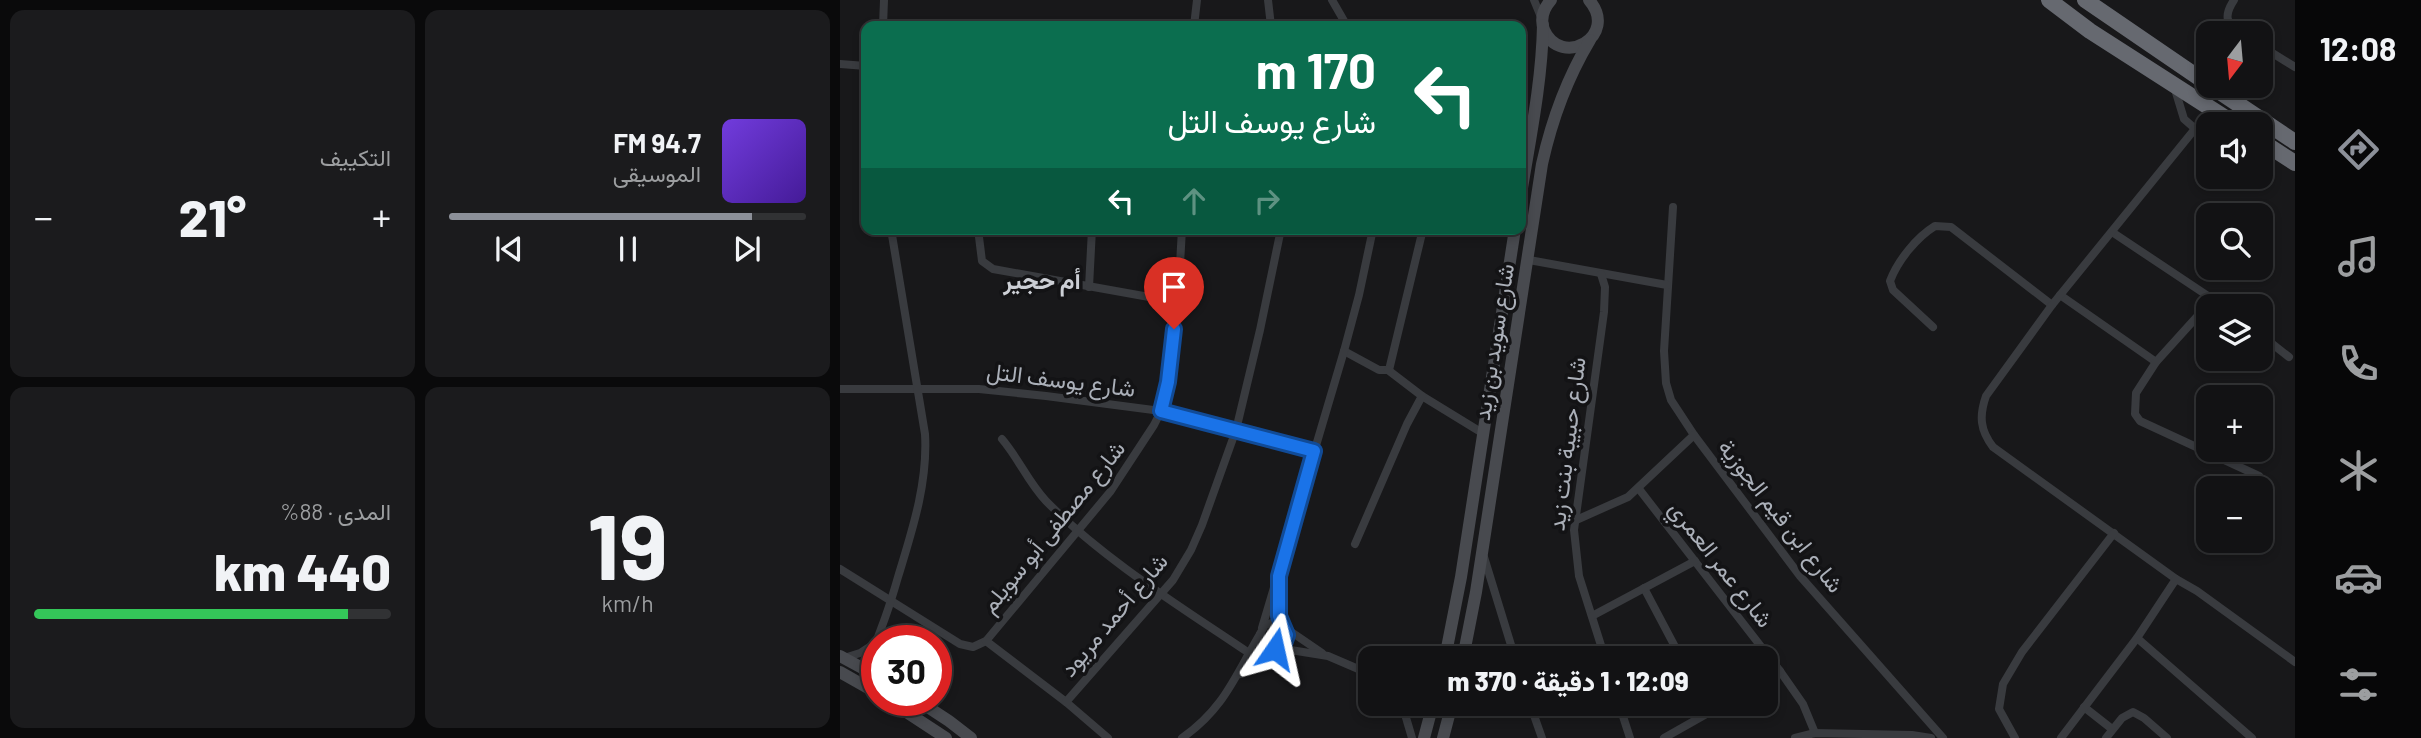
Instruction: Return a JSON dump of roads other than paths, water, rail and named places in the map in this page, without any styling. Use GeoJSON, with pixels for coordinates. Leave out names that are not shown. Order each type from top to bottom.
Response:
{"type":"FeatureCollection","features":[{"type":"Feature","properties":{"kind":"highway"},"geometry":{"type":"LineString","coordinates":[[2049,0],[2090,31],[2216,112]]}},
{"type":"Feature","properties":{"kind":"highway"},"geometry":{"type":"LineString","coordinates":[[2085,0],[2196,75]]}},
{"type":"Feature","properties":{"kind":"highway"},"geometry":{"type":"LineString","coordinates":[[2229,98],[2295,142]]}},
{"type":"Feature","properties":{"kind":"highway"},"geometry":{"type":"LineString","coordinates":[[2273,149],[2295,163]]}},
{"type":"Feature","properties":{"kind":"main road"},"geometry":{"type":"LineString","coordinates":[[1526,162],[1536,97],[1542,22],[1545,8],[1551,0]]}},
{"type":"Feature","properties":{"kind":"main road"},"geometry":{"type":"LineString","coordinates":[[1542,22],[1550,40],[1558,45],[1574,48],[1590,40],[1594,34],[1598,20],[1593,2]]}},
{"type":"Feature","properties":{"kind":"main road","name":"شارع سويد بن زيد"},"geometry":{"type":"LineString","coordinates":[[1465,646],[1483,553],[1529,260],[1536,199],[1548,138],[1564,87],[1590,40]]}},
{"type":"Feature","properties":{"kind":"main road","name":"شارع سويد بن زيد"},"geometry":{"type":"LineString","coordinates":[[1448,646],[1515,235]]}},
{"type":"Feature","properties":{"kind":"main road"},"geometry":{"type":"LineString","coordinates":[[842,657],[861,667]]}},
{"type":"Feature","properties":{"kind":"main road"},"geometry":{"type":"LineString","coordinates":[[840,671],[861,683]]}},
{"type":"Feature","properties":{"kind":"main road"},"geometry":{"type":"LineString","coordinates":[[912,716],[946,738]]}},
{"type":"Feature","properties":{"kind":"main road"},"geometry":{"type":"LineString","coordinates":[[941,716],[971,738]]}},
{"type":"Feature","properties":{"kind":"main road"},"geometry":{"type":"LineString","coordinates":[[1424,738],[1430,716]]}},
{"type":"Feature","properties":{"kind":"main road"},"geometry":{"type":"LineString","coordinates":[[1443,738],[1449,716]]}},
{"type":"Feature","properties":{"kind":"street"},"geometry":{"type":"LineString","coordinates":[[883,21],[884,0]]}},
{"type":"Feature","properties":{"kind":"street"},"geometry":{"type":"LineString","coordinates":[[1195,21],[1197,0]]}},
{"type":"Feature","properties":{"kind":"street"},"geometry":{"type":"LineString","coordinates":[[1268,0],[1270,21]]}},
{"type":"Feature","properties":{"kind":"street"},"geometry":{"type":"LineString","coordinates":[[1332,0],[1345,21]]}},
{"type":"Feature","properties":{"kind":"street"},"geometry":{"type":"LineString","coordinates":[[1534,0],[1542,22]]}},
{"type":"Feature","properties":{"kind":"street"},"geometry":{"type":"LineString","coordinates":[[2228,21],[2228,9],[2234,0]]}},
{"type":"Feature","properties":{"kind":"street"},"geometry":{"type":"LineString","coordinates":[[2273,53],[2295,67]]}},
{"type":"Feature","properties":{"kind":"street"},"geometry":{"type":"LineString","coordinates":[[840,64],[861,66]]}},
{"type":"Feature","properties":{"kind":"street"},"geometry":{"type":"LineString","coordinates":[[2174,86],[2184,118],[2194,130],[2052,305],[1986,396],[1981,410],[1981,425],[1993,447],[2295,662]]}},
{"type":"Feature","properties":{"kind":"street","name":"شارع ابن قيم الجوزية"},"geometry":{"type":"LineString","coordinates":[[1673,207],[1664,351],[1666,383],[1671,400],[1694,435],[1800,576],[1943,738]]}},
{"type":"Feature","properties":{"kind":"street"},"geometry":{"type":"LineString","coordinates":[[1933,327],[1893,290],[1890,281],[1907,253],[1922,236],[1936,226],[1951,227],[2052,305]]}},
{"type":"Feature","properties":{"kind":"street"},"geometry":{"type":"LineString","coordinates":[[2112,232],[2205,294]]}},
{"type":"Feature","properties":{"kind":"street"},"geometry":{"type":"LineString","coordinates":[[882,625],[891,601],[924,477],[925,434],[892,235]]}},
{"type":"Feature","properties":{"kind":"street"},"geometry":{"type":"LineString","coordinates":[[979,235],[982,261],[988,266],[1037,278],[1177,302]]}},
{"type":"Feature","properties":{"kind":"street"},"geometry":{"type":"LineString","coordinates":[[1089,287],[1091,235]]}},
{"type":"Feature","properties":{"kind":"street","name":"شارع مصطفى أبو سويلم"},"geometry":{"type":"LineString","coordinates":[[840,569],[960,644],[973,647],[986,641],[1129,466],[1161,411],[1168,382],[1182,235]]}},
{"type":"Feature","properties":{"kind":"street","name":"شارع أحمد مريود"},"geometry":{"type":"LineString","coordinates":[[1066,702],[1182,567],[1202,525],[1236,430],[1280,235]]}},
{"type":"Feature","properties":{"kind":"street"},"geometry":{"type":"LineString","coordinates":[[1182,738],[1210,716],[1236,679],[1261,631],[1344,351],[1359,295],[1370,235]]}},
{"type":"Feature","properties":{"kind":"street"},"geometry":{"type":"LineString","coordinates":[[1388,370],[1422,235]]}},
{"type":"Feature","properties":{"kind":"street"},"geometry":{"type":"LineString","coordinates":[[1529,260],[1667,285]]}},
{"type":"Feature","properties":{"kind":"street","name":"شارع حبيبة بنت زيد"},"geometry":{"type":"LineString","coordinates":[[1601,274],[1605,287],[1604,312],[1574,521],[1575,560],[1601,646]]}},
{"type":"Feature","properties":{"kind":"street"},"geometry":{"type":"LineString","coordinates":[[2060,295],[2156,362]]}},
{"type":"Feature","properties":{"kind":"street"},"geometry":{"type":"LineString","coordinates":[[2196,318],[2156,362],[2136,393],[2135,414],[2140,421],[2259,476]]}},
{"type":"Feature","properties":{"kind":"street"},"geometry":{"type":"LineString","coordinates":[[2273,344],[2289,357]]}},
{"type":"Feature","properties":{"kind":"street"},"geometry":{"type":"LineString","coordinates":[[1344,351],[1379,370],[1388,370],[1422,396],[1484,434]]}},
{"type":"Feature","properties":{"kind":"street","name":"شارع يوسف التل"},"geometry":{"type":"LineString","coordinates":[[840,389],[997,390],[1161,411],[1314,451]]}},
{"type":"Feature","properties":{"kind":"street"},"geometry":{"type":"LineString","coordinates":[[1355,544],[1422,396]]}},
{"type":"Feature","properties":{"kind":"street","name":"شارع عمر العمري"},"geometry":{"type":"LineString","coordinates":[[1574,521],[1620,502],[1639,489],[1694,435]]}},
{"type":"Feature","properties":{"kind":"street"},"geometry":{"type":"LineString","coordinates":[[1002,439],[1031,483],[1078,531],[1249,653]]}},
{"type":"Feature","properties":{"kind":"street","name":"شارع عمر العمري"},"geometry":{"type":"LineString","coordinates":[[1639,489],[1780,671],[1803,704],[1815,733]]}},
{"type":"Feature","properties":{"kind":"street"},"geometry":{"type":"LineString","coordinates":[[2015,738],[1999,709],[2003,684],[2022,652],[2114,533]]}},
{"type":"Feature","properties":{"kind":"street"},"geometry":{"type":"LineString","coordinates":[[1483,553],[1511,646]]}},
{"type":"Feature","properties":{"kind":"street"},"geometry":{"type":"LineString","coordinates":[[1592,616],[1695,561]]}},
{"type":"Feature","properties":{"kind":"street"},"geometry":{"type":"LineString","coordinates":[[1236,679],[1258,658],[1286,639],[1282,625],[1279,576]]}},
{"type":"Feature","properties":{"kind":"street"},"geometry":{"type":"LineString","coordinates":[[2061,738],[2137,638],[2176,579]]}},
{"type":"Feature","properties":{"kind":"street"},"geometry":{"type":"LineString","coordinates":[[1644,589],[1675,646]]}},
{"type":"Feature","properties":{"kind":"street"},"geometry":{"type":"LineString","coordinates":[[1261,631],[1271,622],[1282,625],[1328,656],[1358,669]]}},
{"type":"Feature","properties":{"kind":"street"},"geometry":{"type":"LineString","coordinates":[[1261,631],[1263,644],[1328,656]]}},
{"type":"Feature","properties":{"kind":"street"},"geometry":{"type":"LineString","coordinates":[[2137,638],[2252,738]]}},
{"type":"Feature","properties":{"kind":"street"},"geometry":{"type":"LineString","coordinates":[[986,641],[1108,738]]}},
{"type":"Feature","properties":{"kind":"street"},"geometry":{"type":"LineString","coordinates":[[842,657],[861,652]]}},
{"type":"Feature","properties":{"kind":"street"},"geometry":{"type":"LineString","coordinates":[[2084,707],[2112,729]]}},
{"type":"Feature","properties":{"kind":"street"},"geometry":{"type":"LineString","coordinates":[[2106,738],[2122,718],[2133,712],[2167,738]]}},
{"type":"Feature","properties":{"kind":"street"},"geometry":{"type":"LineString","coordinates":[[1406,716],[1412,738]]}},
{"type":"Feature","properties":{"kind":"street"},"geometry":{"type":"LineString","coordinates":[[1534,716],[1542,738]]}},
{"type":"Feature","properties":{"kind":"street"},"geometry":{"type":"LineString","coordinates":[[1623,716],[1630,738]]}},
{"type":"Feature","properties":{"kind":"street"},"geometry":{"type":"LineString","coordinates":[[1664,738],[1695,716]]}},
{"type":"Feature","properties":{"kind":"street"},"geometry":{"type":"LineString","coordinates":[[1795,738],[1815,733],[1912,735],[1931,738]]}},
{"type":"Feature","properties":{"kind":"district","name":"أم حجير"},"geometry":{"type":"Point","coordinates":[1042,281]}}]}
